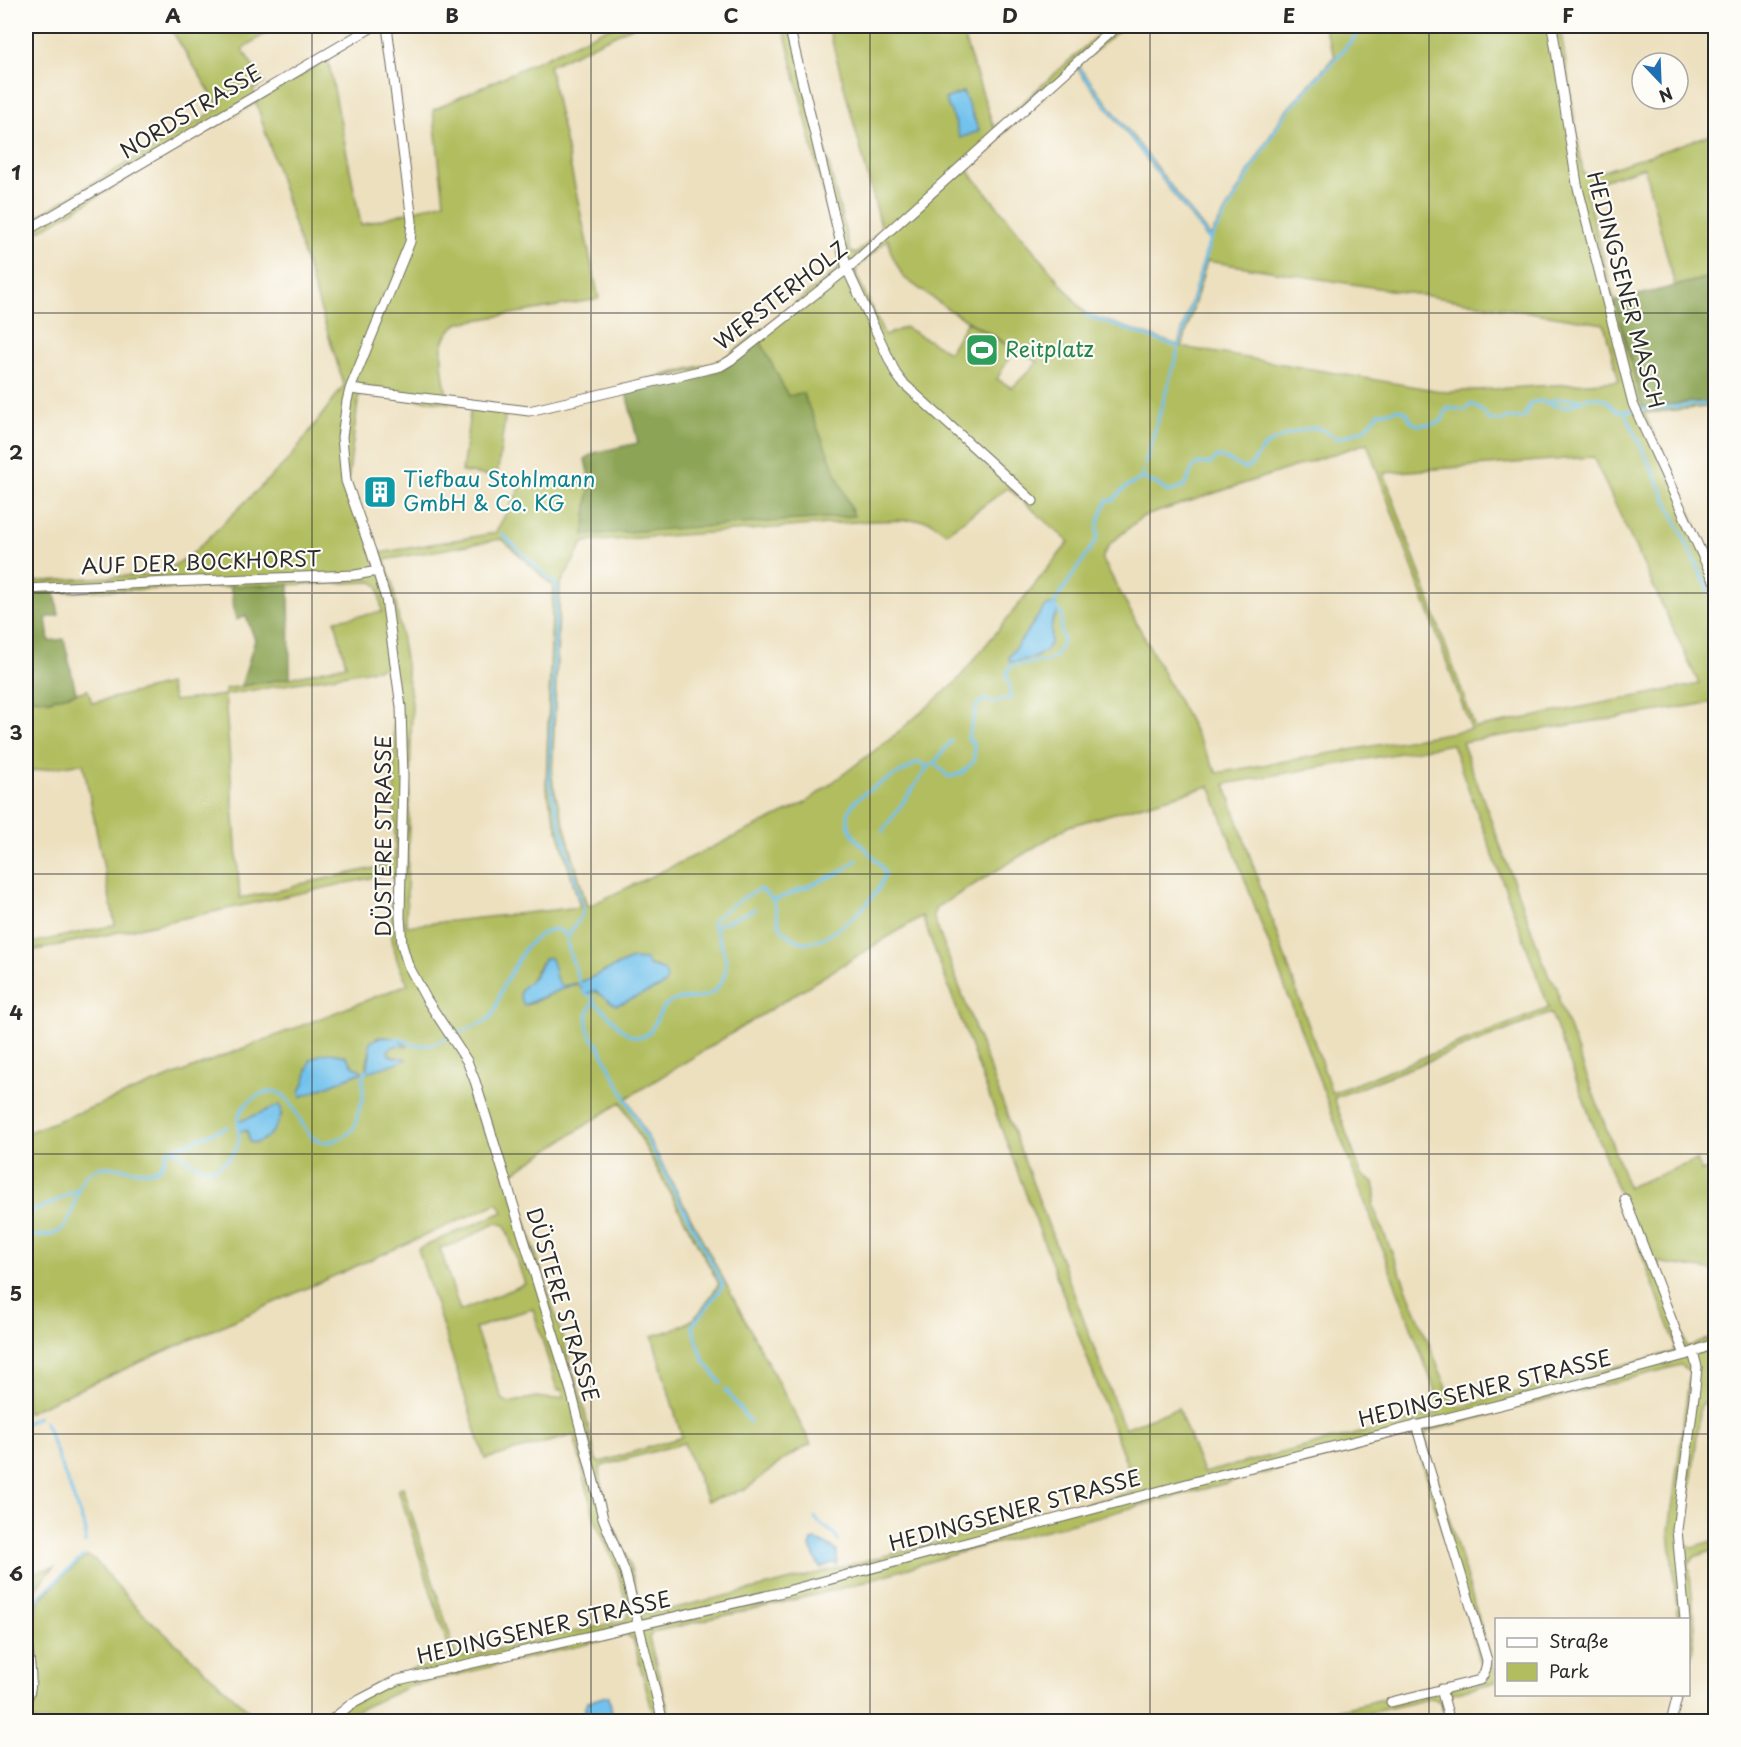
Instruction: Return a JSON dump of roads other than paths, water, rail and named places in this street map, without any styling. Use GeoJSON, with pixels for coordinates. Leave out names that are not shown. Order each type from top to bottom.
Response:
{"type":"FeatureCollection","features":[{"type":"Feature","properties":{"kind":"street","name":"NORDSTRASSE"},"geometry":{"type":"LineString","coordinates":[[26,231],[375,26]]}},
{"type":"Feature","properties":{"kind":"street","name":"DÜSTERE STRASSE"},"geometry":{"type":"LineString","coordinates":[[387,26],[412,232],[346,401],[342,437],[346,481],[378,570],[388,606],[401,707],[403,777],[400,917],[402,945],[408,965],[427,1000],[467,1061],[475,1082],[571,1391],[603,1518],[626,1572],[663,1722]]}},
{"type":"Feature","properties":{"kind":"street"},"geometry":{"type":"LineString","coordinates":[[789,26],[847,269],[896,374],[1033,501]]}},
{"type":"Feature","properties":{"kind":"street","name":"WERSTERHOLZ"},"geometry":{"type":"LineString","coordinates":[[350,390],[529,411],[721,366],[847,269],[1117,26]]}},
{"type":"Feature","properties":{"kind":"street","name":"HEDINGSENER MASCH"},"geometry":{"type":"LineString","coordinates":[[1552,26],[1577,184],[1633,404],[1716,585]]}},
{"type":"Feature","properties":{"kind":"street","name":"AUF DER BOCKHORST"},"geometry":{"type":"LineString","coordinates":[[26,589],[355,575],[378,570]]}},
{"type":"Feature","properties":{"kind":"street"},"geometry":{"type":"LineString","coordinates":[[1625,1199],[1696,1367],[1677,1530],[1685,1618]]}},
{"type":"Feature","properties":{"kind":"street","name":"HEDINGSENER STRASSE"},"geometry":{"type":"LineString","coordinates":[[329,1722],[350,1705],[398,1680],[783,1592],[1008,1531],[1539,1395],[1689,1354],[1716,1343]]}},
{"type":"Feature","properties":{"kind":"street"},"geometry":{"type":"LineString","coordinates":[[1391,1702],[1480,1680],[1485,1674],[1486,1660],[1416,1425]]}},
{"type":"Feature","properties":{"kind":"street"},"geometry":{"type":"LineString","coordinates":[[26,1701],[32,1682],[26,1638],[28,1620]]}},
{"type":"Feature","properties":{"kind":"street"},"geometry":{"type":"LineString","coordinates":[[1441,1689],[1450,1722]]}},
{"type":"Feature","properties":{"kind":"street"},"geometry":{"type":"LineString","coordinates":[[1671,1722],[1678,1696]]}},
{"type":"Feature","properties":{"kind":"water"},"geometry":{"type":"Polygon","coordinates":[[[963,92],[979,131],[960,138],[945,99],[963,92]]]}},
{"type":"Feature","properties":{"kind":"water"},"geometry":{"type":"Polygon","coordinates":[[[1056,604],[1057,613],[1052,621],[1050,644],[1044,652],[1034,658],[1010,662],[1009,657],[1044,608],[1056,604]]]}},
{"type":"Feature","properties":{"kind":"water"},"geometry":{"type":"Polygon","coordinates":[[[549,957],[553,963],[556,979],[562,986],[579,983],[632,959],[646,960],[649,966],[663,970],[667,976],[666,982],[662,986],[615,1005],[595,991],[584,994],[579,984],[571,985],[524,1005],[520,991],[534,977],[544,959],[549,957]]]}},
{"type":"Feature","properties":{"kind":"water"},"geometry":{"type":"Polygon","coordinates":[[[381,1037],[396,1038],[408,1046],[394,1046],[388,1051],[389,1055],[406,1058],[406,1060],[365,1073],[370,1055],[369,1044],[381,1037]]]}},
{"type":"Feature","properties":{"kind":"water"},"geometry":{"type":"Polygon","coordinates":[[[330,1053],[346,1056],[354,1067],[362,1072],[301,1097],[300,1091],[311,1059],[330,1053]]]}},
{"type":"Feature","properties":{"kind":"water"},"geometry":{"type":"Polygon","coordinates":[[[280,1105],[278,1124],[262,1140],[250,1142],[247,1131],[239,1132],[238,1122],[280,1105]]]}},
{"type":"Feature","properties":{"kind":"water"},"geometry":{"type":"Polygon","coordinates":[[[817,1540],[837,1550],[837,1565],[833,1563],[820,1568],[810,1547],[812,1541],[817,1540]]]}},
{"type":"Feature","properties":{"kind":"water"},"geometry":{"type":"Polygon","coordinates":[[[609,1696],[613,1719],[596,1721],[587,1718],[585,1709],[587,1702],[609,1696]]]}},
{"type":"Feature","properties":{"kind":"waterway"},"geometry":{"type":"LineString","coordinates":[[1145,464],[1210,240],[1284,115],[1365,26]]}},
{"type":"Feature","properties":{"kind":"waterway"},"geometry":{"type":"LineString","coordinates":[[1080,70],[1210,240]]}},
{"type":"Feature","properties":{"kind":"waterway"},"geometry":{"type":"LineString","coordinates":[[1085,315],[1179,347]]}},
{"type":"Feature","properties":{"kind":"waterway"},"geometry":{"type":"LineString","coordinates":[[583,990],[584,993],[593,997],[593,1002],[625,1032],[642,1037],[651,1031],[662,1009],[670,1002],[702,997],[718,987],[724,976],[726,963],[712,922],[728,907],[746,896],[760,889],[767,894],[775,906],[781,928],[785,933],[802,942],[809,942],[830,934],[855,916],[875,894],[885,873],[852,833],[848,820],[850,808],[858,798],[917,762],[929,767],[934,763],[949,777],[962,773],[974,761],[974,745],[968,738],[977,705],[985,699],[995,703],[1003,699],[1010,699],[1010,686],[1006,675],[1011,665],[1047,661],[1056,655],[1063,641],[1062,615],[1054,603],[1097,539],[1098,523],[1107,500],[1113,501],[1122,490],[1142,478],[1159,485],[1167,492],[1183,486],[1198,463],[1210,464],[1217,457],[1221,457],[1245,469],[1252,464],[1263,448],[1291,434],[1315,428],[1337,439],[1365,429],[1379,413],[1399,409],[1406,412],[1411,421],[1417,425],[1435,424],[1442,421],[1447,408],[1465,410],[1471,404],[1483,412],[1489,420],[1498,421],[1525,416],[1530,403],[1541,401],[1567,407],[1589,397],[1606,400],[1617,411],[1716,403]]}},
{"type":"Feature","properties":{"kind":"waterway"},"geometry":{"type":"LineString","coordinates":[[1548,403],[1556,399],[1579,399]]}},
{"type":"Feature","properties":{"kind":"waterway"},"geometry":{"type":"LineString","coordinates":[[1625,412],[1716,606]]}},
{"type":"Feature","properties":{"kind":"waterway"},"geometry":{"type":"LineString","coordinates":[[1142,478],[1143,470]]}},
{"type":"Feature","properties":{"kind":"waterway"},"geometry":{"type":"LineString","coordinates":[[502,534],[557,586],[549,776],[584,912],[567,937]]}},
{"type":"Feature","properties":{"kind":"waterway"},"geometry":{"type":"LineString","coordinates":[[934,763],[951,741]]}},
{"type":"Feature","properties":{"kind":"waterway"},"geometry":{"type":"LineString","coordinates":[[882,832],[928,767]]}},
{"type":"Feature","properties":{"kind":"waterway"},"geometry":{"type":"LineString","coordinates":[[773,901],[841,872],[857,860]]}},
{"type":"Feature","properties":{"kind":"waterway"},"geometry":{"type":"LineString","coordinates":[[714,927],[755,909]]}},
{"type":"Feature","properties":{"kind":"waterway"},"geometry":{"type":"LineString","coordinates":[[396,1038],[414,1045],[431,1045],[486,1021],[494,1013],[503,986],[525,948],[538,936],[552,929],[561,931],[567,937],[569,951],[580,984]]}},
{"type":"Feature","properties":{"kind":"waterway"},"geometry":{"type":"LineString","coordinates":[[593,1002],[587,1019],[590,1035],[598,1045],[723,1285],[692,1326],[704,1361],[721,1383]]}},
{"type":"Feature","properties":{"kind":"waterway"},"geometry":{"type":"LineString","coordinates":[[26,1236],[49,1235],[66,1225],[83,1179],[90,1172],[99,1168],[156,1170],[162,1165],[169,1149],[173,1149],[200,1167],[213,1168],[220,1165],[228,1159],[238,1145],[240,1112],[261,1094],[274,1092],[284,1096],[310,1135],[320,1141],[340,1138],[352,1130],[356,1123],[363,1101],[363,1076],[367,1070]]}},
{"type":"Feature","properties":{"kind":"waterway"},"geometry":{"type":"LineString","coordinates":[[173,1149],[227,1127]]}},
{"type":"Feature","properties":{"kind":"waterway"},"geometry":{"type":"LineString","coordinates":[[26,1214],[78,1189]]}},
{"type":"Feature","properties":{"kind":"waterway"},"geometry":{"type":"LineString","coordinates":[[725,1389],[750,1422]]}},
{"type":"Feature","properties":{"kind":"waterway"},"geometry":{"type":"LineString","coordinates":[[26,1423],[38,1417]]}},
{"type":"Feature","properties":{"kind":"waterway"},"geometry":{"type":"LineString","coordinates":[[45,1422],[86,1531],[85,1543]]}},
{"type":"Feature","properties":{"kind":"waterway"},"geometry":{"type":"LineString","coordinates":[[815,1517],[820,1524],[834,1534],[838,1541]]}},
{"type":"Feature","properties":{"kind":"waterway"},"geometry":{"type":"LineString","coordinates":[[34,1660],[32,1620],[37,1599],[83,1556]]}},
{"type":"Feature","properties":{"kind":"waterway"},"geometry":{"type":"LineString","coordinates":[[35,1681],[36,1692]]}},
{"type":"Feature","properties":{"kind":"place","name":"Reitplatz"},"geometry":{"type":"Point","coordinates":[982,350]}},
{"type":"Feature","properties":{"kind":"place","name":"Tiefbau Stohlmann GmbH & Co. KG"},"geometry":{"type":"Point","coordinates":[380,492]}}]}
